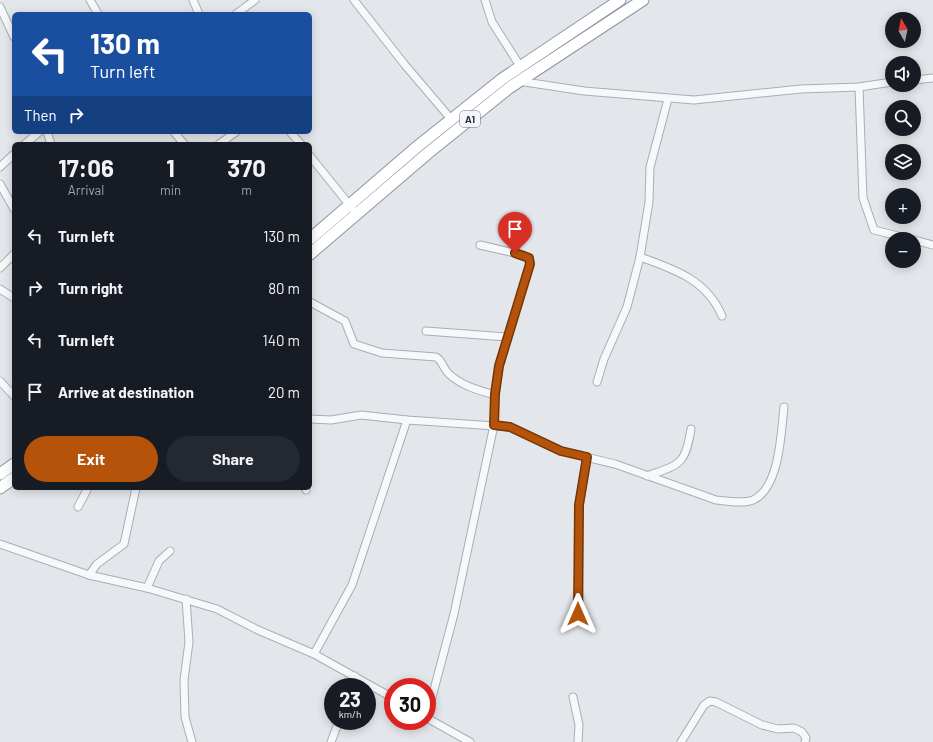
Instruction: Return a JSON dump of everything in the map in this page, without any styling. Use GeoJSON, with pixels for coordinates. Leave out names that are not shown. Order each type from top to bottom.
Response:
{"type":"FeatureCollection","features":[{"type":"Feature","properties":{"kind":"highway","name":"A1"},"geometry":{"type":"LineString","coordinates":[[312,237],[451,119],[520,66],[620,0]]}},
{"type":"Feature","properties":{"kind":"highway","name":"A1"},"geometry":{"type":"LineString","coordinates":[[312,252],[439,145],[518,81],[643,0]]}},
{"type":"Feature","properties":{"kind":"highway"},"geometry":{"type":"LineString","coordinates":[[0,474],[12,465]]}},
{"type":"Feature","properties":{"kind":"highway"},"geometry":{"type":"LineString","coordinates":[[0,488],[12,479]]}},
{"type":"Feature","properties":{"kind":"street"},"geometry":{"type":"LineString","coordinates":[[90,0],[97,12]]}},
{"type":"Feature","properties":{"kind":"street"},"geometry":{"type":"LineString","coordinates":[[193,0],[198,12]]}},
{"type":"Feature","properties":{"kind":"street"},"geometry":{"type":"LineString","coordinates":[[239,12],[254,0]]}},
{"type":"Feature","properties":{"kind":"street"},"geometry":{"type":"LineString","coordinates":[[354,0],[405,65],[451,119]]}},
{"type":"Feature","properties":{"kind":"street"},"geometry":{"type":"LineString","coordinates":[[485,0],[492,22],[520,66]]}},
{"type":"Feature","properties":{"kind":"street"},"geometry":{"type":"LineString","coordinates":[[0,7],[12,33]]}},
{"type":"Feature","properties":{"kind":"street"},"geometry":{"type":"LineString","coordinates":[[921,79],[933,78]]}},
{"type":"Feature","properties":{"kind":"street"},"geometry":{"type":"LineString","coordinates":[[518,81],[554,88],[668,99],[694,100],[801,89],[860,87],[885,83]]}},
{"type":"Feature","properties":{"kind":"street"},"geometry":{"type":"LineString","coordinates":[[860,87],[863,198],[874,230],[885,233]]}},
{"type":"Feature","properties":{"kind":"street"},"geometry":{"type":"LineString","coordinates":[[597,382],[604,359],[627,307],[640,257],[649,202],[650,167],[668,99]]}},
{"type":"Feature","properties":{"kind":"street"},"geometry":{"type":"LineString","coordinates":[[27,142],[37,134]]}},
{"type":"Feature","properties":{"kind":"street"},"geometry":{"type":"LineString","coordinates":[[176,134],[182,142]]}},
{"type":"Feature","properties":{"kind":"street"},"geometry":{"type":"LineString","coordinates":[[222,142],[233,134]]}},
{"type":"Feature","properties":{"kind":"street"},"geometry":{"type":"LineString","coordinates":[[292,134],[299,142]]}},
{"type":"Feature","properties":{"kind":"street"},"geometry":{"type":"LineString","coordinates":[[0,167],[12,156]]}},
{"type":"Feature","properties":{"kind":"street"},"geometry":{"type":"LineString","coordinates":[[312,158],[358,214]]}},
{"type":"Feature","properties":{"kind":"street"},"geometry":{"type":"LineString","coordinates":[[0,184],[12,205]]}},
{"type":"Feature","properties":{"kind":"street"},"geometry":{"type":"LineString","coordinates":[[921,242],[933,245]]}},
{"type":"Feature","properties":{"kind":"street"},"geometry":{"type":"LineString","coordinates":[[436,683],[454,614],[494,425],[497,373],[530,260],[523,255],[480,245]]}},
{"type":"Feature","properties":{"kind":"street"},"geometry":{"type":"LineString","coordinates":[[0,268],[12,256]]}},
{"type":"Feature","properties":{"kind":"street"},"geometry":{"type":"LineString","coordinates":[[640,257],[674,269],[696,282],[718,305],[722,316]]}},
{"type":"Feature","properties":{"kind":"street"},"geometry":{"type":"LineString","coordinates":[[0,289],[12,297]]}},
{"type":"Feature","properties":{"kind":"street"},"geometry":{"type":"LineString","coordinates":[[312,303],[345,321],[354,344],[382,352],[436,356],[441,360],[444,368],[449,374],[459,381],[468,386],[495,394]]}},
{"type":"Feature","properties":{"kind":"street"},"geometry":{"type":"LineString","coordinates":[[426,331],[507,337]]}},
{"type":"Feature","properties":{"kind":"street"},"geometry":{"type":"LineString","coordinates":[[0,381],[12,394]]}},
{"type":"Feature","properties":{"kind":"street"},"geometry":{"type":"LineString","coordinates":[[312,419],[331,420],[361,415],[407,420],[510,427],[561,451],[615,464],[716,500],[752,500],[763,493],[773,473],[779,451],[784,407]]}},
{"type":"Feature","properties":{"kind":"street"},"geometry":{"type":"LineString","coordinates":[[314,654],[352,585],[407,420]]}},
{"type":"Feature","properties":{"kind":"street"},"geometry":{"type":"LineString","coordinates":[[647,476],[674,466],[683,458],[688,451],[691,429]]}},
{"type":"Feature","properties":{"kind":"street"},"geometry":{"type":"LineString","coordinates":[[578,614],[579,505],[587,457]]}},
{"type":"Feature","properties":{"kind":"street"},"geometry":{"type":"LineString","coordinates":[[78,507],[87,490]]}},
{"type":"Feature","properties":{"kind":"street"},"geometry":{"type":"LineString","coordinates":[[89,575],[97,564],[124,544],[136,490]]}},
{"type":"Feature","properties":{"kind":"street"},"geometry":{"type":"LineString","coordinates":[[0,544],[89,575],[147,588],[217,609],[258,630],[314,654],[384,693]]}},
{"type":"Feature","properties":{"kind":"street"},"geometry":{"type":"LineString","coordinates":[[147,588],[159,561],[170,551]]}},
{"type":"Feature","properties":{"kind":"street"},"geometry":{"type":"LineString","coordinates":[[186,599],[189,642],[184,680],[185,717],[192,742]]}},
{"type":"Feature","properties":{"kind":"street"},"geometry":{"type":"LineString","coordinates":[[573,697],[580,725],[578,742]]}},
{"type":"Feature","properties":{"kind":"street"},"geometry":{"type":"LineString","coordinates":[[681,742],[704,705],[710,701],[716,702],[762,725],[778,729],[794,728],[802,732],[806,738],[805,742]]}},
{"type":"Feature","properties":{"kind":"street"},"geometry":{"type":"LineString","coordinates":[[436,723],[466,741]]}},
{"type":"Feature","properties":{"kind":"street"},"geometry":{"type":"LineString","coordinates":[[331,742],[336,730]]}},
{"type":"Feature","properties":{"kind":"route"},"geometry":{"type":"LineString","coordinates":[[515,253],[529,258],[530,264],[499,366],[496,381],[494,425],[510,427],[526,433],[542,444],[561,451],[587,457],[579,505],[578,614]]}}]}
